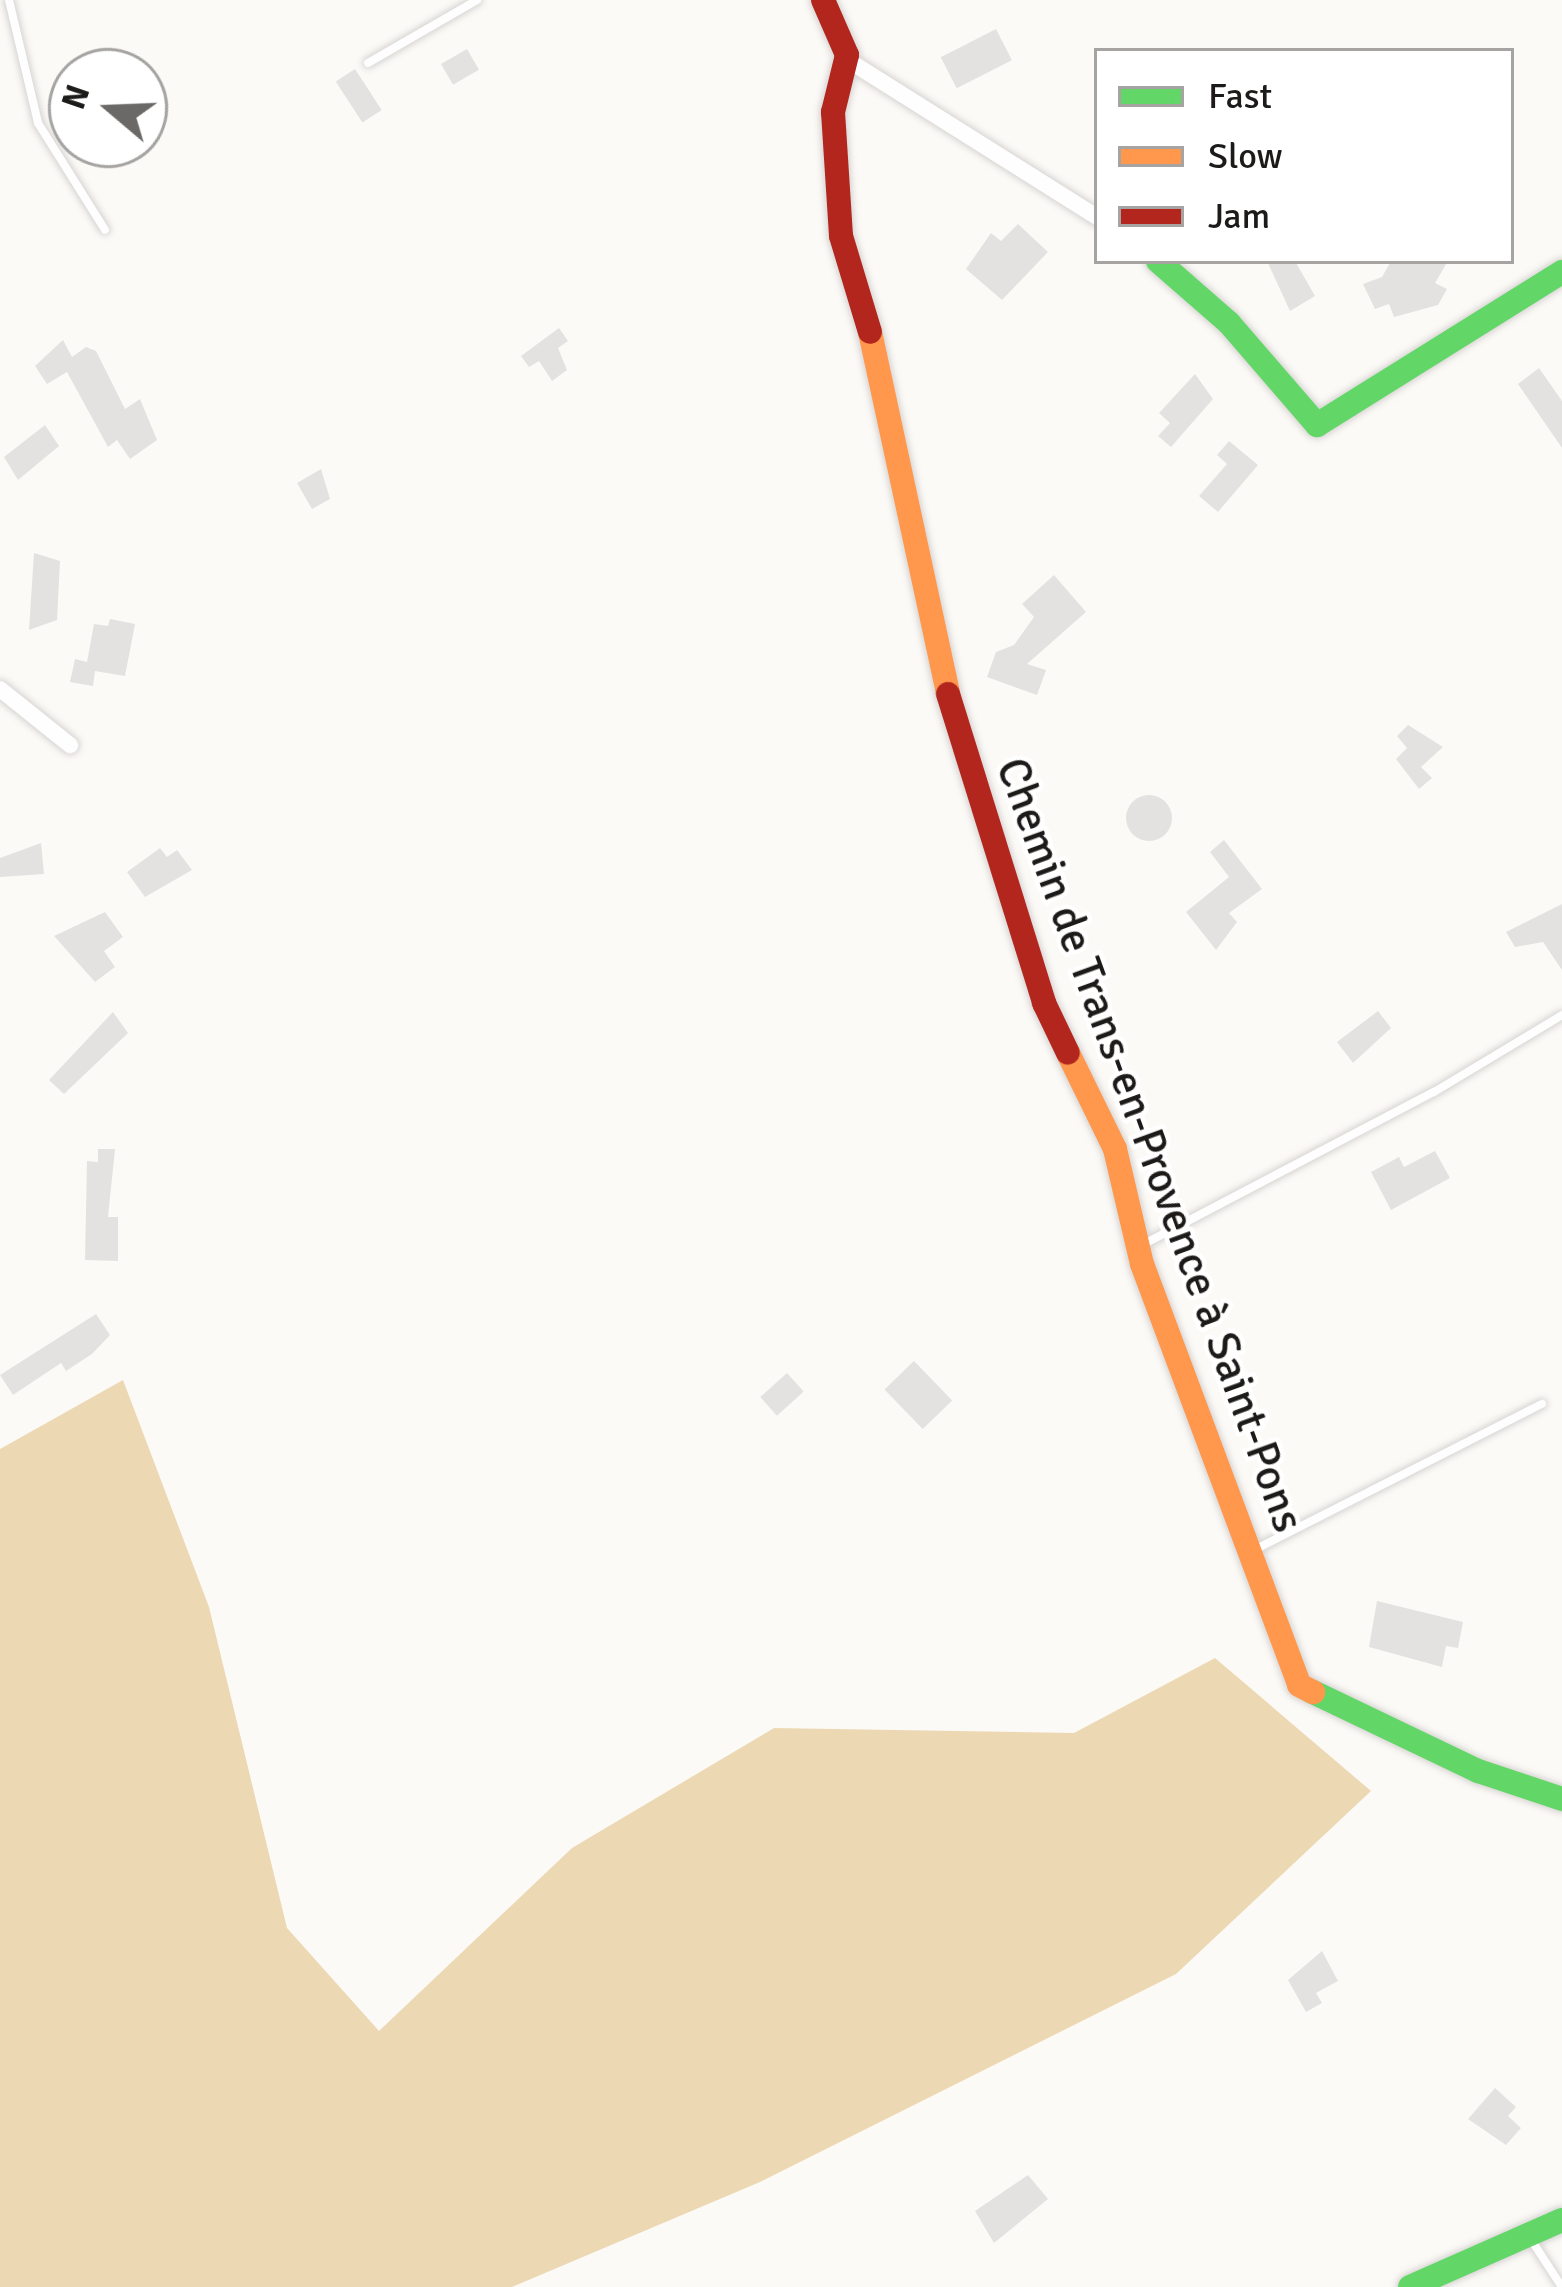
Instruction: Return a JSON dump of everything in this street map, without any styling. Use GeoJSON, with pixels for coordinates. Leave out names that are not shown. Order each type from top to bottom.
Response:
{"type":"FeatureCollection","features":[{"type":"Feature","properties":{"kind":"street"},"geometry":{"type":"LineString","coordinates":[[823,0],[846,59],[1094,215]]}},
{"type":"Feature","properties":{"kind":"street","name":"Chemin de Trans-en-Provence à Saint-Pons"},"geometry":{"type":"LineString","coordinates":[[846,59],[833,112],[841,236],[881,368],[956,733],[997,832],[1044,1003],[1114,1149],[1138,1247],[1299,1685],[1478,1771],[1562,1799]]}},
{"type":"Feature","properties":{"kind":"street"},"geometry":{"type":"LineString","coordinates":[[1161,264],[1229,323],[1317,425],[1562,272]]}},
{"type":"Feature","properties":{"kind":"street"},"geometry":{"type":"LineString","coordinates":[[0,689],[70,746]]}},
{"type":"Feature","properties":{"kind":"street"},"geometry":{"type":"LineString","coordinates":[[1410,2287],[1562,2220]]}},
{"type":"Feature","properties":{"kind":"lane"},"geometry":{"type":"LineString","coordinates":[[9,0],[38,123],[105,230]]}},
{"type":"Feature","properties":{"kind":"lane"},"geometry":{"type":"LineString","coordinates":[[368,63],[477,0]]}},
{"type":"Feature","properties":{"kind":"lane"},"geometry":{"type":"LineString","coordinates":[[1138,1247],[1434,1092],[1562,1015]]}},
{"type":"Feature","properties":{"kind":"lane"},"geometry":{"type":"LineString","coordinates":[[1252,1551],[1542,1404]]}},
{"type":"Feature","properties":{"kind":"lane"},"geometry":{"type":"LineString","coordinates":[[1528,2235],[1562,2287]]}},
{"type":"Feature","properties":{"kind":"shaded area"},"geometry":{"type":"Polygon","coordinates":[[[123,1380],[209,1607],[287,1928],[379,2031],[572,1848],[774,1728],[1074,1733],[1215,1658],[1371,1791],[1176,1974],[760,2182],[512,2287],[0,2287],[0,1449],[123,1380]]]}},
{"type":"Feature","properties":{"kind":"building"},"geometry":{"type":"Polygon","coordinates":[[[996,29],[1012,60],[957,88],[941,57],[996,29]]]}},
{"type":"Feature","properties":{"kind":"building"},"geometry":{"type":"Polygon","coordinates":[[[467,49],[479,70],[453,85],[441,64],[467,49]]]}},
{"type":"Feature","properties":{"kind":"building"},"geometry":{"type":"Polygon","coordinates":[[[355,69],[382,110],[362,123],[336,82],[355,69]]]}},
{"type":"Feature","properties":{"kind":"building"},"geometry":{"type":"Polygon","coordinates":[[[1018,224],[1048,252],[1002,300],[966,269],[991,233],[1001,241],[1018,224]]]}},
{"type":"Feature","properties":{"kind":"building"},"geometry":{"type":"Polygon","coordinates":[[[1268,264],[1297,264],[1315,296],[1290,311],[1268,264]]]}},
{"type":"Feature","properties":{"kind":"building"},"geometry":{"type":"Polygon","coordinates":[[[1389,264],[1446,264],[1435,283],[1447,289],[1438,305],[1394,317],[1389,304],[1375,309],[1363,284],[1382,277],[1389,264]]]}},
{"type":"Feature","properties":{"kind":"building"},"geometry":{"type":"Polygon","coordinates":[[[559,328],[568,341],[558,348],[567,370],[552,381],[539,361],[529,367],[521,356],[559,328]]]}},
{"type":"Feature","properties":{"kind":"building"},"geometry":{"type":"Polygon","coordinates":[[[63,340],[72,357],[86,347],[96,351],[125,409],[140,399],[157,440],[130,459],[117,440],[108,447],[67,372],[47,384],[35,366],[63,340]]]}},
{"type":"Feature","properties":{"kind":"building"},"geometry":{"type":"Polygon","coordinates":[[[1539,368],[1562,401],[1562,448],[1518,384],[1539,368]]]}},
{"type":"Feature","properties":{"kind":"building"},"geometry":{"type":"Polygon","coordinates":[[[1195,374],[1213,399],[1171,447],[1158,436],[1170,423],[1159,413],[1195,374]]]}},
{"type":"Feature","properties":{"kind":"building"},"geometry":{"type":"Polygon","coordinates":[[[45,425],[59,446],[18,480],[4,457],[45,425]]]}},
{"type":"Feature","properties":{"kind":"building"},"geometry":{"type":"Polygon","coordinates":[[[1229,441],[1258,465],[1218,512],[1199,496],[1227,464],[1217,455],[1229,441]]]}},
{"type":"Feature","properties":{"kind":"building"},"geometry":{"type":"Polygon","coordinates":[[[321,469],[330,499],[312,509],[297,483],[321,469]]]}},
{"type":"Feature","properties":{"kind":"building"},"geometry":{"type":"Polygon","coordinates":[[[34,553],[60,561],[57,620],[29,630],[34,553]]]}},
{"type":"Feature","properties":{"kind":"building"},"geometry":{"type":"Polygon","coordinates":[[[1054,575],[1086,612],[1027,664],[1046,670],[1037,695],[987,677],[996,652],[1014,645],[1034,617],[1022,604],[1054,575]]]}},
{"type":"Feature","properties":{"kind":"building"},"geometry":{"type":"Polygon","coordinates":[[[110,619],[135,624],[125,676],[95,671],[93,686],[70,682],[75,659],[87,662],[94,624],[108,626],[110,619]]]}},
{"type":"Feature","properties":{"kind":"building"},"geometry":{"type":"Polygon","coordinates":[[[1408,725],[1443,747],[1421,767],[1432,778],[1419,789],[1396,759],[1407,748],[1397,736],[1408,725]]]}},
{"type":"Feature","properties":{"kind":"building"},"geometry":{"type":"Polygon","coordinates":[[[1149,795],[1165,802],[1172,818],[1165,834],[1149,841],[1133,834],[1126,818],[1133,802],[1149,795]]]}},
{"type":"Feature","properties":{"kind":"building"},"geometry":{"type":"Polygon","coordinates":[[[1224,840],[1262,889],[1229,913],[1237,922],[1216,950],[1186,912],[1229,877],[1210,852],[1224,840]]]}},
{"type":"Feature","properties":{"kind":"building"},"geometry":{"type":"Polygon","coordinates":[[[41,843],[44,874],[0,877],[0,858],[41,843]]]}},
{"type":"Feature","properties":{"kind":"building"},"geometry":{"type":"Polygon","coordinates":[[[160,848],[167,857],[177,850],[192,870],[145,897],[127,872],[160,848]]]}},
{"type":"Feature","properties":{"kind":"building"},"geometry":{"type":"Polygon","coordinates":[[[1562,904],[1562,970],[1543,942],[1515,947],[1506,932],[1562,904]]]}},
{"type":"Feature","properties":{"kind":"building"},"geometry":{"type":"Polygon","coordinates":[[[105,912],[123,937],[104,951],[115,967],[95,982],[54,936],[105,912]]]}},
{"type":"Feature","properties":{"kind":"building"},"geometry":{"type":"Polygon","coordinates":[[[1378,1011],[1391,1028],[1353,1063],[1337,1042],[1378,1011]]]}},
{"type":"Feature","properties":{"kind":"building"},"geometry":{"type":"Polygon","coordinates":[[[113,1012],[128,1033],[64,1094],[49,1080],[113,1012]]]}},
{"type":"Feature","properties":{"kind":"building"},"geometry":{"type":"Polygon","coordinates":[[[98,1149],[115,1149],[108,1217],[118,1217],[118,1261],[85,1260],[87,1161],[98,1162],[98,1149]]]}},
{"type":"Feature","properties":{"kind":"building"},"geometry":{"type":"Polygon","coordinates":[[[1435,1151],[1450,1178],[1391,1210],[1371,1172],[1399,1157],[1404,1167],[1435,1151]]]}},
{"type":"Feature","properties":{"kind":"building"},"geometry":{"type":"Polygon","coordinates":[[[96,1314],[110,1335],[92,1354],[66,1371],[61,1363],[13,1395],[0,1375],[96,1314]]]}},
{"type":"Feature","properties":{"kind":"building"},"geometry":{"type":"Polygon","coordinates":[[[914,1361],[952,1401],[923,1429],[885,1389],[914,1361]]]}},
{"type":"Feature","properties":{"kind":"building"},"geometry":{"type":"Polygon","coordinates":[[[787,1373],[804,1392],[777,1416],[760,1397],[787,1373]]]}},
{"type":"Feature","properties":{"kind":"building"},"geometry":{"type":"Polygon","coordinates":[[[1377,1601],[1463,1622],[1458,1648],[1446,1646],[1442,1667],[1369,1647],[1377,1601]]]}},
{"type":"Feature","properties":{"kind":"building"},"geometry":{"type":"Polygon","coordinates":[[[1322,1951],[1338,1981],[1316,1993],[1322,2003],[1306,2012],[1288,1980],[1322,1951]]]}},
{"type":"Feature","properties":{"kind":"building"},"geometry":{"type":"Polygon","coordinates":[[[1495,2088],[1516,2107],[1508,2116],[1521,2128],[1506,2145],[1468,2119],[1495,2088]]]}},
{"type":"Feature","properties":{"kind":"building"},"geometry":{"type":"Polygon","coordinates":[[[1028,2175],[1048,2199],[994,2243],[975,2211],[1028,2175]]]}},
{"type":"Feature","properties":{"kind":"traffic: fast"},"geometry":{"type":"LineString","coordinates":[[1161,264],[1229,323],[1317,425],[1562,272]]}},
{"type":"Feature","properties":{"kind":"traffic: fast"},"geometry":{"type":"LineString","coordinates":[[1313,1692],[1478,1771],[1562,1799]]}},
{"type":"Feature","properties":{"kind":"traffic: fast"},"geometry":{"type":"LineString","coordinates":[[1410,2287],[1562,2220]]}},
{"type":"Feature","properties":{"kind":"traffic: slow"},"geometry":{"type":"LineString","coordinates":[[870,332],[948,694]]}},
{"type":"Feature","properties":{"kind":"traffic: slow"},"geometry":{"type":"LineString","coordinates":[[1068,1053],[1115,1149],[1142,1264],[1299,1685],[1313,1692]]}},
{"type":"Feature","properties":{"kind":"traffic: jam"},"geometry":{"type":"LineString","coordinates":[[823,0],[847,55],[833,112],[841,236],[870,332]]}},
{"type":"Feature","properties":{"kind":"traffic: jam"},"geometry":{"type":"LineString","coordinates":[[948,694],[1044,1003],[1068,1053]]}}]}
